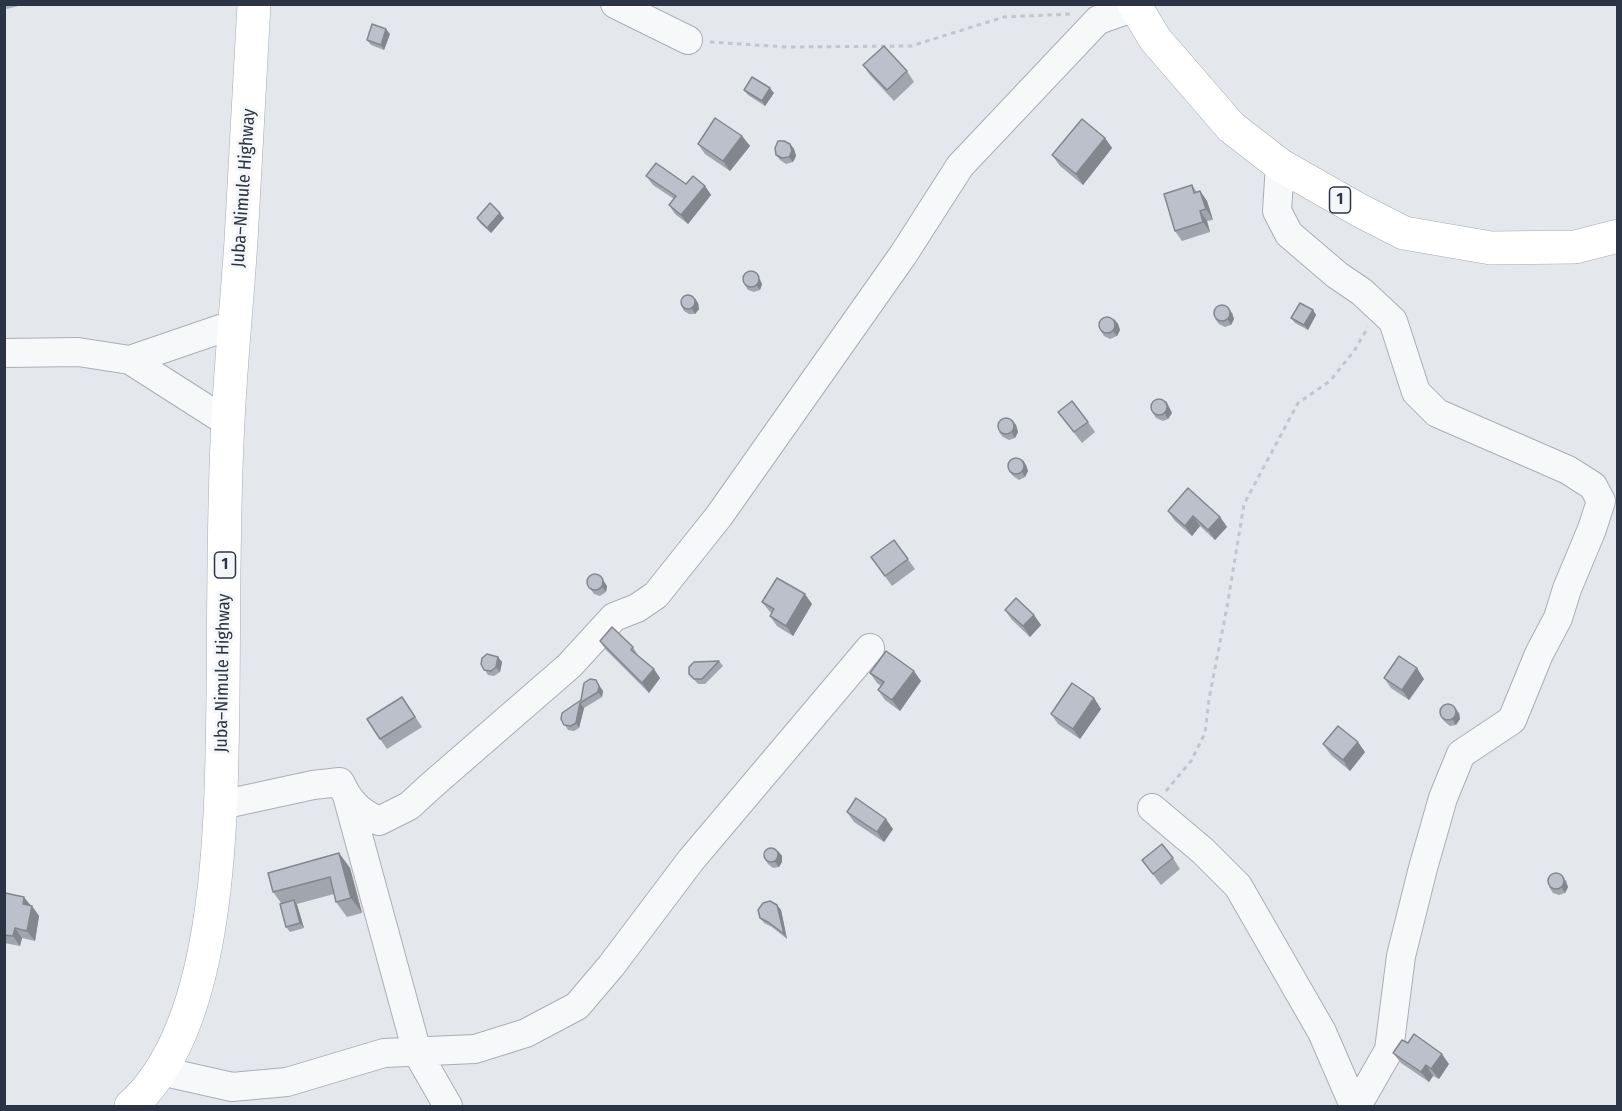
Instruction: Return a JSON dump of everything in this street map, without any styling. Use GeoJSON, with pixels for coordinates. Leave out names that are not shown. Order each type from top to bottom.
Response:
{"type":"FeatureCollection","features":[{"type":"Feature","properties":{"kind":"main road","name":"Juba–Nimule Highway"},"geometry":{"type":"LineString","coordinates":[[131,1107],[146,1093],[182,1032],[204,953],[215,881],[221,805],[227,422],[255,4]]}},
{"type":"Feature","properties":{"kind":"main road","name":"1"},"geometry":{"type":"LineString","coordinates":[[1135,6],[1155,39],[1224,119],[1280,165],[1404,233],[1491,248],[1575,247],[1617,236]]}},
{"type":"Feature","properties":{"kind":"street"},"geometry":{"type":"LineString","coordinates":[[615,4],[688,40]]}},
{"type":"Feature","properties":{"kind":"street"},"geometry":{"type":"LineString","coordinates":[[348,799],[362,813],[380,821],[409,806],[569,666],[614,617],[637,608],[656,595],[719,516],[903,255],[960,166],[1098,20],[1135,6]]}},
{"type":"Feature","properties":{"kind":"street"},"geometry":{"type":"LineString","coordinates":[[1280,165],[1277,211],[1289,234],[1318,260],[1379,306],[1393,321],[1416,392],[1437,413],[1568,470],[1593,486],[1601,501],[1558,618],[1539,654],[1512,720],[1461,754],[1440,808],[1401,956],[1389,1050],[1355,1107]]}},
{"type":"Feature","properties":{"kind":"street"},"geometry":{"type":"LineString","coordinates":[[130,360],[235,324]]}},
{"type":"Feature","properties":{"kind":"street"},"geometry":{"type":"LineString","coordinates":[[4,353],[78,352],[130,360],[227,422]]}},
{"type":"Feature","properties":{"kind":"street"},"geometry":{"type":"LineString","coordinates":[[160,1071],[232,1087],[287,1082],[384,1053],[475,1049],[526,1033],[577,1006],[611,966],[691,860],[870,648]]}},
{"type":"Feature","properties":{"kind":"street"},"geometry":{"type":"LineString","coordinates":[[221,805],[313,785],[340,782],[348,799],[417,1052],[448,1107]]}},
{"type":"Feature","properties":{"kind":"street"},"geometry":{"type":"LineString","coordinates":[[1152,808],[1203,851],[1238,886],[1322,1032],[1355,1107]]}},
{"type":"Feature","properties":{"kind":"path"},"geometry":{"type":"LineString","coordinates":[[688,40],[787,47],[911,46],[1004,17],[1082,14],[1098,20]]}},
{"type":"Feature","properties":{"kind":"path"},"geometry":{"type":"LineString","coordinates":[[1152,808],[1191,761],[1205,733],[1244,504],[1298,404],[1330,381],[1354,351],[1379,306]]}},
{"type":"Feature","properties":{"kind":"building"},"geometry":{"type":"Polygon","coordinates":[[[372,24],[386,29],[381,45],[367,40],[372,24]]]}},
{"type":"Feature","properties":{"kind":"building"},"geometry":{"type":"Polygon","coordinates":[[[884,46],[907,71],[887,90],[863,65],[884,46]]]}},
{"type":"Feature","properties":{"kind":"building"},"geometry":{"type":"Polygon","coordinates":[[[752,77],[770,88],[762,101],[744,90],[752,77]]]}},
{"type":"Feature","properties":{"kind":"building"},"geometry":{"type":"Polygon","coordinates":[[[715,118],[742,136],[723,161],[698,144],[715,118]]]}},
{"type":"Feature","properties":{"kind":"building"},"geometry":{"type":"Polygon","coordinates":[[[1082,119],[1105,138],[1076,174],[1052,155],[1082,119]]]}},
{"type":"Feature","properties":{"kind":"building"},"geometry":{"type":"Polygon","coordinates":[[[778,141],[790,144],[792,151],[789,157],[782,158],[776,155],[775,148],[778,141]]]}},
{"type":"Feature","properties":{"kind":"building"},"geometry":{"type":"Polygon","coordinates":[[[656,163],[686,184],[693,176],[705,186],[681,215],[669,205],[676,196],[646,176],[656,163]]]}},
{"type":"Feature","properties":{"kind":"building"},"geometry":{"type":"Polygon","coordinates":[[[1192,185],[1194,193],[1200,191],[1206,209],[1200,211],[1203,222],[1175,231],[1164,194],[1192,185]]]}},
{"type":"Feature","properties":{"kind":"building"},"geometry":{"type":"Polygon","coordinates":[[[490,203],[500,213],[487,228],[477,218],[490,203]]]}},
{"type":"Feature","properties":{"kind":"building"},"geometry":{"type":"Polygon","coordinates":[[[751,271],[759,279],[751,287],[743,279],[751,271]]]}},
{"type":"Feature","properties":{"kind":"building"},"geometry":{"type":"Polygon","coordinates":[[[685,295],[691,295],[695,302],[691,309],[685,309],[681,305],[681,299],[685,295]]]}},
{"type":"Feature","properties":{"kind":"building"},"geometry":{"type":"Polygon","coordinates":[[[1300,303],[1313,310],[1304,325],[1291,318],[1300,303]]]}},
{"type":"Feature","properties":{"kind":"building"},"geometry":{"type":"Polygon","coordinates":[[[1219,305],[1225,305],[1230,313],[1228,319],[1219,321],[1214,316],[1214,310],[1219,305]]]}},
{"type":"Feature","properties":{"kind":"building"},"geometry":{"type":"Polygon","coordinates":[[[1104,317],[1110,317],[1115,325],[1113,331],[1104,333],[1099,328],[1099,322],[1104,317]]]}},
{"type":"Feature","properties":{"kind":"building"},"geometry":{"type":"Polygon","coordinates":[[[1156,399],[1162,399],[1167,407],[1165,413],[1156,415],[1151,410],[1151,404],[1156,399]]]}},
{"type":"Feature","properties":{"kind":"building"},"geometry":{"type":"Polygon","coordinates":[[[1072,401],[1088,422],[1074,432],[1058,412],[1072,401]]]}},
{"type":"Feature","properties":{"kind":"building"},"geometry":{"type":"Polygon","coordinates":[[[1003,418],[1009,418],[1014,426],[1012,432],[1003,434],[998,429],[998,423],[1003,418]]]}},
{"type":"Feature","properties":{"kind":"building"},"geometry":{"type":"Polygon","coordinates":[[[1013,458],[1019,458],[1024,466],[1022,472],[1013,474],[1008,469],[1008,463],[1013,458]]]}},
{"type":"Feature","properties":{"kind":"building"},"geometry":{"type":"Polygon","coordinates":[[[1188,488],[1220,517],[1208,530],[1193,516],[1185,526],[1168,511],[1188,488]]]}},
{"type":"Feature","properties":{"kind":"building"},"geometry":{"type":"Polygon","coordinates":[[[894,540],[908,559],[885,576],[871,557],[894,540]]]}},
{"type":"Feature","properties":{"kind":"building"},"geometry":{"type":"Polygon","coordinates":[[[595,574],[601,576],[603,582],[601,588],[595,590],[589,588],[587,582],[589,576],[595,574]]]}},
{"type":"Feature","properties":{"kind":"building"},"geometry":{"type":"Polygon","coordinates":[[[777,578],[805,594],[786,626],[770,616],[774,609],[762,602],[777,578]]]}},
{"type":"Feature","properties":{"kind":"building"},"geometry":{"type":"Polygon","coordinates":[[[1016,598],[1034,615],[1023,626],[1005,610],[1016,598]]]}},
{"type":"Feature","properties":{"kind":"building"},"geometry":{"type":"Polygon","coordinates":[[[612,627],[633,647],[631,650],[654,669],[642,683],[600,641],[612,627]]]}},
{"type":"Feature","properties":{"kind":"building"},"geometry":{"type":"Polygon","coordinates":[[[886,651],[914,671],[892,700],[878,690],[884,682],[870,673],[886,651]]]}},
{"type":"Feature","properties":{"kind":"building"},"geometry":{"type":"Polygon","coordinates":[[[487,654],[498,657],[496,667],[491,671],[484,670],[481,664],[482,658],[487,654]]]}},
{"type":"Feature","properties":{"kind":"building"},"geometry":{"type":"Polygon","coordinates":[[[1399,656],[1417,668],[1402,690],[1384,678],[1399,656]]]}},
{"type":"Feature","properties":{"kind":"building"},"geometry":{"type":"Polygon","coordinates":[[[719,661],[702,679],[694,679],[689,674],[689,667],[694,662],[719,661]]]}},
{"type":"Feature","properties":{"kind":"building"},"geometry":{"type":"Polygon","coordinates":[[[590,679],[596,680],[599,686],[598,692],[580,703],[576,723],[571,726],[564,725],[561,719],[562,713],[581,700],[584,683],[590,679]]]}},
{"type":"Feature","properties":{"kind":"building"},"geometry":{"type":"Polygon","coordinates":[[[1072,683],[1094,698],[1073,729],[1051,714],[1072,683]]]}},
{"type":"Feature","properties":{"kind":"building"},"geometry":{"type":"Polygon","coordinates":[[[402,697],[415,717],[380,739],[367,719],[402,697]]]}},
{"type":"Feature","properties":{"kind":"building"},"geometry":{"type":"Polygon","coordinates":[[[1448,704],[1456,712],[1448,720],[1440,712],[1448,704]]]}},
{"type":"Feature","properties":{"kind":"building"},"geometry":{"type":"Polygon","coordinates":[[[1338,726],[1358,742],[1343,760],[1323,744],[1338,726]]]}},
{"type":"Feature","properties":{"kind":"building"},"geometry":{"type":"Polygon","coordinates":[[[856,798],[886,819],[877,832],[847,812],[856,798]]]}},
{"type":"Feature","properties":{"kind":"building"},"geometry":{"type":"Polygon","coordinates":[[[1162,844],[1173,858],[1153,874],[1142,860],[1162,844]]]}},
{"type":"Feature","properties":{"kind":"building"},"geometry":{"type":"Polygon","coordinates":[[[768,848],[774,848],[778,855],[774,862],[768,862],[764,858],[764,852],[768,848]]]}},
{"type":"Feature","properties":{"kind":"building"},"geometry":{"type":"Polygon","coordinates":[[[339,853],[351,898],[336,902],[330,877],[273,892],[268,873],[339,853]]]}},
{"type":"Feature","properties":{"kind":"building"},"geometry":{"type":"Polygon","coordinates":[[[1553,873],[1559,873],[1564,881],[1562,887],[1553,889],[1548,884],[1548,878],[1553,873]]]}},
{"type":"Feature","properties":{"kind":"building"},"geometry":{"type":"Polygon","coordinates":[[[5,893],[24,897],[23,904],[32,906],[27,931],[15,928],[13,936],[4,935],[5,893]]]}},
{"type":"Feature","properties":{"kind":"building"},"geometry":{"type":"Polygon","coordinates":[[[294,900],[300,923],[286,927],[280,904],[294,900]]]}},
{"type":"Feature","properties":{"kind":"building"},"geometry":{"type":"Polygon","coordinates":[[[770,901],[777,905],[784,934],[760,918],[758,910],[763,903],[770,901]]]}},
{"type":"Feature","properties":{"kind":"building"},"geometry":{"type":"Polygon","coordinates":[[[1414,1034],[1442,1054],[1431,1069],[1426,1065],[1421,1072],[1393,1053],[1402,1040],[1408,1043],[1414,1034]]]}},
{"type":"Feature","properties":{"kind":"waterway"},"geometry":{"type":"LineString","coordinates":[[4,7],[16,4]]}}]}
